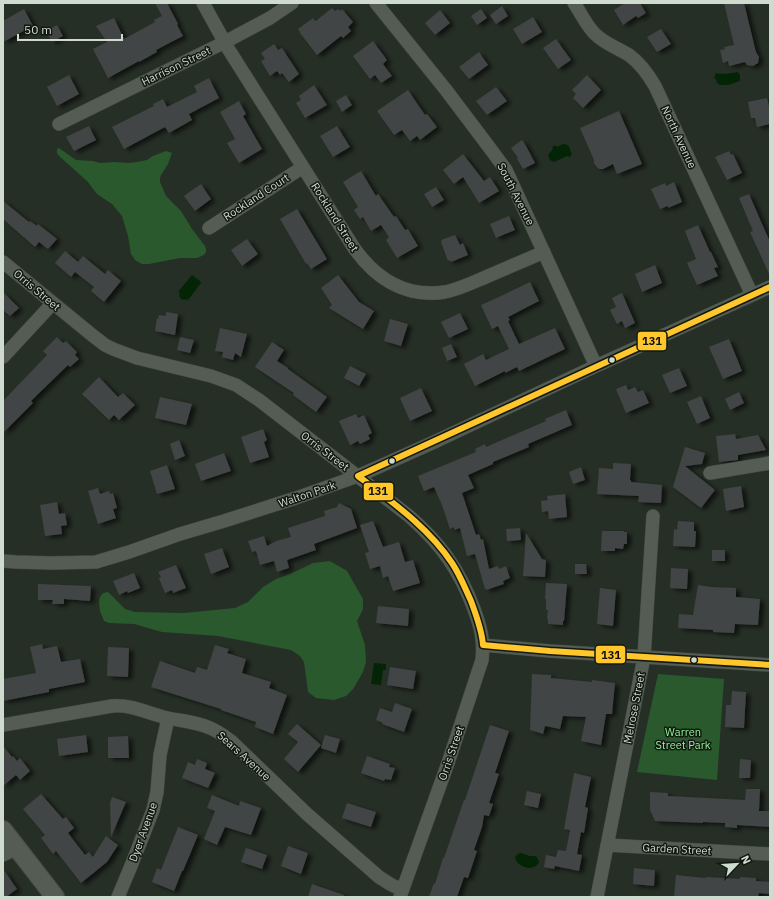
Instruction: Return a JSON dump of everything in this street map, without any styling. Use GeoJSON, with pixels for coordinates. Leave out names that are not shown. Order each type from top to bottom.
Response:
{"type":"FeatureCollection","features":[{"type":"Feature","properties":{"kind":"main road"},"geometry":{"type":"LineString","coordinates":[[3,830],[10,852],[55,897]]}},
{"type":"Feature","properties":{"kind":"street","name":"Rockland Street"},"geometry":{"type":"LineString","coordinates":[[203,3],[225,42],[354,248],[374,272],[385,280],[418,292],[445,292],[471,284],[544,252]]}},
{"type":"Feature","properties":{"kind":"street","name":"Harrison Street"},"geometry":{"type":"LineString","coordinates":[[59,124],[225,42],[270,18],[292,3]]}},
{"type":"Feature","properties":{"kind":"street","name":"South Avenue"},"geometry":{"type":"LineString","coordinates":[[376,3],[498,158],[509,177],[596,366]]}},
{"type":"Feature","properties":{"kind":"street","name":"North Avenue"},"geometry":{"type":"LineString","coordinates":[[574,3],[595,34],[608,44],[630,56],[650,76],[690,159],[752,295]]}},
{"type":"Feature","properties":{"kind":"street","name":"Rockland Court"},"geometry":{"type":"LineString","coordinates":[[208,228],[303,167]]}},
{"type":"Feature","properties":{"kind":"street","name":"Orris Street"},"geometry":{"type":"LineString","coordinates":[[3,262],[92,335],[113,349],[137,358],[211,376],[236,385],[259,400],[419,524],[435,540],[455,568],[467,591],[482,635],[482,660],[448,763],[401,894]]}},
{"type":"Feature","properties":{"kind":"street","name":"Walton Park"},"geometry":{"type":"LineString","coordinates":[[3,561],[52,563],[96,562],[296,498],[358,476],[770,287]]}},
{"type":"Feature","properties":{"kind":"street"},"geometry":{"type":"LineString","coordinates":[[3,357],[53,303]]}},
{"type":"Feature","properties":{"kind":"street"},"geometry":{"type":"LineString","coordinates":[[710,473],[770,463]]}},
{"type":"Feature","properties":{"kind":"street","name":"Melrose Street"},"geometry":{"type":"LineString","coordinates":[[597,897],[644,657],[653,516]]}},
{"type":"Feature","properties":{"kind":"street"},"geometry":{"type":"LineString","coordinates":[[483,645],[550,651],[770,665]]}},
{"type":"Feature","properties":{"kind":"street","name":"Sears Avenue"},"geometry":{"type":"LineString","coordinates":[[3,725],[118,705],[136,708],[168,718],[203,725],[220,733],[231,741],[307,814],[401,894]]}},
{"type":"Feature","properties":{"kind":"street","name":"Dyer Avenue"},"geometry":{"type":"LineString","coordinates":[[118,897],[153,810],[160,755],[168,718]]}},
{"type":"Feature","properties":{"kind":"street","name":"Garden Street"},"geometry":{"type":"LineString","coordinates":[[607,845],[770,854]]}},
{"type":"Feature","properties":{"kind":"green space"},"geometry":{"type":"Polygon","coordinates":[[[59,148],[76,160],[100,163],[137,162],[147,160],[166,151],[172,153],[168,164],[161,175],[160,182],[166,196],[181,211],[205,246],[206,252],[204,255],[197,258],[180,258],[149,264],[142,264],[135,260],[131,254],[128,236],[122,216],[112,204],[97,194],[88,182],[59,156],[57,149],[59,148]]]}},
{"type":"Feature","properties":{"kind":"green space"},"geometry":{"type":"Polygon","coordinates":[[[330,561],[347,571],[363,599],[363,609],[357,621],[365,645],[366,662],[363,672],[353,689],[346,696],[334,700],[316,698],[308,692],[304,662],[300,656],[291,650],[218,636],[162,632],[134,624],[109,623],[104,621],[100,611],[100,597],[103,593],[108,592],[125,609],[135,612],[184,613],[235,608],[248,602],[263,587],[276,579],[313,563],[330,561]]]}},
{"type":"Feature","properties":{"kind":"green space","name":"Warren Street Park"},"geometry":{"type":"Polygon","coordinates":[[[658,674],[724,679],[717,780],[637,772],[658,674]]]}},
{"type":"Feature","properties":{"kind":"shaded area"},"geometry":{"type":"Polygon","coordinates":[[[738,72],[740,75],[740,81],[728,85],[720,85],[714,78],[716,73],[724,74],[738,72]]]}},
{"type":"Feature","properties":{"kind":"shaded area"},"geometry":{"type":"Polygon","coordinates":[[[566,144],[569,148],[572,154],[570,157],[567,156],[554,162],[550,160],[548,155],[553,149],[552,147],[556,145],[557,147],[566,144]]]}},
{"type":"Feature","properties":{"kind":"shaded area"},"geometry":{"type":"Polygon","coordinates":[[[192,275],[201,283],[188,300],[181,299],[179,296],[180,293],[178,292],[192,275]]]}},
{"type":"Feature","properties":{"kind":"shaded area"},"geometry":{"type":"Polygon","coordinates":[[[374,663],[386,664],[386,670],[383,670],[381,685],[371,684],[374,663]]]}},
{"type":"Feature","properties":{"kind":"shaded area"},"geometry":{"type":"Polygon","coordinates":[[[520,853],[536,856],[539,862],[537,865],[529,868],[522,866],[518,864],[515,857],[520,853]]]}},
{"type":"Feature","properties":{"kind":"building"},"geometry":{"type":"Polygon","coordinates":[[[155,3],[167,3],[183,36],[156,50],[157,52],[108,78],[93,49],[107,42],[96,26],[114,18],[124,39],[155,22],[154,20],[162,16],[155,3]]]}},
{"type":"Feature","properties":{"kind":"building"},"geometry":{"type":"Polygon","coordinates":[[[625,3],[640,3],[646,13],[638,18],[636,16],[623,25],[614,10],[625,3]]]}},
{"type":"Feature","properties":{"kind":"building"},"geometry":{"type":"Polygon","coordinates":[[[724,3],[744,3],[756,52],[759,57],[758,63],[753,66],[747,65],[745,62],[729,66],[728,61],[723,63],[720,50],[725,49],[724,47],[734,45],[724,3]]]}},
{"type":"Feature","properties":{"kind":"building"},"geometry":{"type":"Polygon","coordinates":[[[502,6],[508,16],[496,24],[490,15],[502,6]]]}},
{"type":"Feature","properties":{"kind":"building"},"geometry":{"type":"Polygon","coordinates":[[[332,8],[335,11],[338,9],[340,11],[342,9],[353,22],[348,27],[351,31],[343,38],[341,36],[317,55],[298,29],[313,18],[315,21],[317,20],[332,8]]]}},
{"type":"Feature","properties":{"kind":"building"},"geometry":{"type":"Polygon","coordinates":[[[24,9],[33,26],[3,42],[3,21],[24,9]]]}},
{"type":"Feature","properties":{"kind":"building"},"geometry":{"type":"Polygon","coordinates":[[[481,9],[487,18],[477,25],[471,16],[481,9]]]}},
{"type":"Feature","properties":{"kind":"building"},"geometry":{"type":"Polygon","coordinates":[[[440,10],[450,23],[435,35],[425,23],[440,10]]]}},
{"type":"Feature","properties":{"kind":"building"},"geometry":{"type":"Polygon","coordinates":[[[533,17],[542,32],[522,44],[513,29],[533,17]]]}},
{"type":"Feature","properties":{"kind":"building"},"geometry":{"type":"Polygon","coordinates":[[[57,25],[63,36],[52,42],[46,31],[57,25]]]}},
{"type":"Feature","properties":{"kind":"building"},"geometry":{"type":"Polygon","coordinates":[[[661,29],[671,44],[657,52],[647,37],[661,29]]]}},
{"type":"Feature","properties":{"kind":"building"},"geometry":{"type":"Polygon","coordinates":[[[556,39],[571,60],[558,69],[543,48],[556,39]]]}},
{"type":"Feature","properties":{"kind":"building"},"geometry":{"type":"Polygon","coordinates":[[[373,41],[387,60],[383,64],[392,76],[381,83],[375,75],[370,79],[353,56],[373,41]]]}},
{"type":"Feature","properties":{"kind":"building"},"geometry":{"type":"Polygon","coordinates":[[[274,44],[278,50],[282,48],[299,74],[289,82],[282,73],[280,75],[277,71],[270,76],[261,61],[265,59],[261,53],[274,44]]]}},
{"type":"Feature","properties":{"kind":"building"},"geometry":{"type":"Polygon","coordinates":[[[479,52],[488,65],[469,79],[459,67],[479,52]]]}},
{"type":"Feature","properties":{"kind":"building"},"geometry":{"type":"Polygon","coordinates":[[[69,75],[79,94],[57,106],[47,87],[69,75]]]}},
{"type":"Feature","properties":{"kind":"building"},"geometry":{"type":"Polygon","coordinates":[[[587,75],[601,90],[583,108],[573,98],[576,94],[572,90],[587,75]]]}},
{"type":"Feature","properties":{"kind":"building"},"geometry":{"type":"Polygon","coordinates":[[[209,78],[219,98],[189,114],[192,120],[169,133],[165,127],[124,149],[112,127],[154,106],[153,104],[163,99],[167,107],[197,92],[194,86],[209,78]]]}},
{"type":"Feature","properties":{"kind":"building"},"geometry":{"type":"Polygon","coordinates":[[[314,85],[327,105],[305,118],[296,103],[301,100],[299,96],[314,85]]]}},
{"type":"Feature","properties":{"kind":"building"},"geometry":{"type":"Polygon","coordinates":[[[496,87],[507,101],[487,115],[476,101],[496,87]]]}},
{"type":"Feature","properties":{"kind":"building"},"geometry":{"type":"Polygon","coordinates":[[[408,90],[425,115],[427,114],[437,127],[420,140],[417,136],[410,141],[402,130],[394,135],[377,111],[408,90]]]}},
{"type":"Feature","properties":{"kind":"building"},"geometry":{"type":"Polygon","coordinates":[[[346,95],[352,105],[342,112],[336,101],[346,95]]]}},
{"type":"Feature","properties":{"kind":"building"},"geometry":{"type":"Polygon","coordinates":[[[767,98],[770,110],[770,124],[757,127],[755,118],[751,118],[748,102],[767,98]]]}},
{"type":"Feature","properties":{"kind":"building"},"geometry":{"type":"Polygon","coordinates":[[[239,101],[246,114],[243,116],[262,149],[239,163],[227,143],[235,139],[220,112],[239,101]]]}},
{"type":"Feature","properties":{"kind":"building"},"geometry":{"type":"Polygon","coordinates":[[[619,111],[642,164],[617,174],[613,164],[603,169],[599,169],[596,166],[580,128],[619,111]]]}},
{"type":"Feature","properties":{"kind":"building"},"geometry":{"type":"Polygon","coordinates":[[[89,126],[96,140],[74,151],[66,137],[89,126]]]}},
{"type":"Feature","properties":{"kind":"building"},"geometry":{"type":"Polygon","coordinates":[[[337,126],[350,147],[333,157],[320,136],[337,126]]]}},
{"type":"Feature","properties":{"kind":"building"},"geometry":{"type":"Polygon","coordinates":[[[522,140],[535,163],[523,169],[511,148],[522,140]]]}},
{"type":"Feature","properties":{"kind":"building"},"geometry":{"type":"Polygon","coordinates":[[[729,151],[731,155],[733,154],[742,173],[727,180],[715,157],[729,151]]]}},
{"type":"Feature","properties":{"kind":"building"},"geometry":{"type":"Polygon","coordinates":[[[463,154],[484,181],[490,177],[499,191],[479,203],[463,177],[454,184],[443,170],[463,154]]]}},
{"type":"Feature","properties":{"kind":"building"},"geometry":{"type":"Polygon","coordinates":[[[361,171],[376,196],[378,194],[394,217],[396,216],[405,230],[408,229],[418,246],[397,258],[386,240],[389,237],[381,225],[371,231],[363,217],[360,219],[354,210],[358,207],[343,182],[361,171]]]}},
{"type":"Feature","properties":{"kind":"building"},"geometry":{"type":"Polygon","coordinates":[[[674,182],[682,202],[668,208],[668,206],[660,209],[651,189],[665,183],[666,186],[674,182]]]}},
{"type":"Feature","properties":{"kind":"building"},"geometry":{"type":"Polygon","coordinates":[[[201,184],[211,199],[195,211],[184,196],[201,184]]]}},
{"type":"Feature","properties":{"kind":"building"},"geometry":{"type":"Polygon","coordinates":[[[436,187],[444,200],[432,207],[424,194],[436,187]]]}},
{"type":"Feature","properties":{"kind":"building"},"geometry":{"type":"Polygon","coordinates":[[[749,194],[770,242],[770,276],[750,232],[753,231],[739,198],[749,194]]]}},
{"type":"Feature","properties":{"kind":"building"},"geometry":{"type":"Polygon","coordinates":[[[3,201],[29,222],[30,221],[37,226],[38,224],[57,239],[48,249],[39,242],[35,247],[3,219],[3,201]]]}},
{"type":"Feature","properties":{"kind":"building"},"geometry":{"type":"Polygon","coordinates":[[[297,209],[327,259],[311,269],[307,263],[306,264],[280,219],[297,209]]]}},
{"type":"Feature","properties":{"kind":"building"},"geometry":{"type":"Polygon","coordinates":[[[509,216],[515,230],[496,238],[490,224],[509,216]]]}},
{"type":"Feature","properties":{"kind":"building"},"geometry":{"type":"Polygon","coordinates":[[[698,225],[718,267],[714,268],[718,276],[697,285],[687,263],[696,259],[685,231],[698,225]]]}},
{"type":"Feature","properties":{"kind":"building"},"geometry":{"type":"Polygon","coordinates":[[[455,235],[460,245],[463,243],[468,255],[451,262],[450,260],[448,261],[441,240],[455,235]]]}},
{"type":"Feature","properties":{"kind":"building"},"geometry":{"type":"Polygon","coordinates":[[[247,239],[258,254],[242,266],[231,250],[247,239]]]}},
{"type":"Feature","properties":{"kind":"building"},"geometry":{"type":"Polygon","coordinates":[[[65,251],[78,262],[83,256],[105,274],[108,270],[121,281],[104,302],[91,291],[94,287],[75,272],[71,277],[55,263],[65,251]]]}},
{"type":"Feature","properties":{"kind":"building"},"geometry":{"type":"Polygon","coordinates":[[[655,265],[662,283],[642,292],[635,274],[655,265]]]}},
{"type":"Feature","properties":{"kind":"building"},"geometry":{"type":"Polygon","coordinates":[[[338,275],[359,302],[374,311],[363,329],[329,308],[332,305],[321,288],[338,275]]]}},
{"type":"Feature","properties":{"kind":"building"},"geometry":{"type":"Polygon","coordinates":[[[530,282],[539,301],[508,317],[510,320],[508,321],[519,344],[555,328],[565,349],[519,371],[517,367],[505,373],[505,371],[475,386],[464,364],[483,354],[486,360],[509,349],[498,326],[492,329],[481,305],[530,282]]]}},
{"type":"Feature","properties":{"kind":"building"},"geometry":{"type":"Polygon","coordinates":[[[3,292],[19,308],[10,316],[3,310],[3,292]]]}},
{"type":"Feature","properties":{"kind":"building"},"geometry":{"type":"Polygon","coordinates":[[[622,293],[635,323],[625,328],[622,321],[617,324],[610,310],[616,307],[612,298],[622,293]]]}},
{"type":"Feature","properties":{"kind":"building"},"geometry":{"type":"Polygon","coordinates":[[[166,312],[178,314],[175,335],[155,331],[157,318],[158,319],[159,315],[166,316],[166,312]]]}},
{"type":"Feature","properties":{"kind":"building"},"geometry":{"type":"Polygon","coordinates":[[[460,313],[468,329],[449,338],[441,322],[460,313]]]}},
{"type":"Feature","properties":{"kind":"building"},"geometry":{"type":"Polygon","coordinates":[[[390,319],[408,324],[401,346],[384,341],[390,319]]]}},
{"type":"Feature","properties":{"kind":"building"},"geometry":{"type":"Polygon","coordinates":[[[220,328],[247,334],[241,357],[235,353],[233,360],[222,357],[223,352],[215,351],[220,328]]]}},
{"type":"Feature","properties":{"kind":"building"},"geometry":{"type":"Polygon","coordinates":[[[57,337],[63,343],[66,341],[77,352],[75,355],[79,359],[70,367],[68,365],[31,401],[33,403],[3,433],[3,401],[47,355],[43,351],[57,337]]]}},
{"type":"Feature","properties":{"kind":"building"},"geometry":{"type":"Polygon","coordinates":[[[180,337],[194,340],[190,353],[177,350],[180,337]]]}},
{"type":"Feature","properties":{"kind":"building"},"geometry":{"type":"Polygon","coordinates":[[[729,339],[742,371],[723,379],[709,347],[729,339]]]}},
{"type":"Feature","properties":{"kind":"building"},"geometry":{"type":"Polygon","coordinates":[[[272,342],[284,350],[277,361],[327,397],[316,412],[293,395],[294,393],[255,367],[272,342]]]}},
{"type":"Feature","properties":{"kind":"building"},"geometry":{"type":"Polygon","coordinates":[[[451,344],[457,357],[447,361],[442,348],[451,344]]]}},
{"type":"Feature","properties":{"kind":"building"},"geometry":{"type":"Polygon","coordinates":[[[350,366],[366,374],[359,386],[344,378],[350,366]]]}},
{"type":"Feature","properties":{"kind":"building"},"geometry":{"type":"Polygon","coordinates":[[[679,368],[687,386],[670,393],[662,375],[679,368]]]}},
{"type":"Feature","properties":{"kind":"building"},"geometry":{"type":"Polygon","coordinates":[[[99,377],[118,397],[123,393],[135,405],[119,420],[114,415],[109,420],[82,394],[99,377]]]}},
{"type":"Feature","properties":{"kind":"building"},"geometry":{"type":"Polygon","coordinates":[[[626,385],[628,390],[635,387],[638,392],[643,390],[649,403],[626,413],[616,389],[626,385]]]}},
{"type":"Feature","properties":{"kind":"building"},"geometry":{"type":"Polygon","coordinates":[[[421,388],[432,411],[410,421],[400,398],[421,388]]]}},
{"type":"Feature","properties":{"kind":"building"},"geometry":{"type":"Polygon","coordinates":[[[739,392],[744,403],[730,410],[725,399],[739,392]]]}},
{"type":"Feature","properties":{"kind":"building"},"geometry":{"type":"Polygon","coordinates":[[[701,396],[710,418],[697,424],[687,402],[701,396]]]}},
{"type":"Feature","properties":{"kind":"building"},"geometry":{"type":"Polygon","coordinates":[[[160,397],[192,404],[186,425],[155,418],[160,397]]]}},
{"type":"Feature","properties":{"kind":"building"},"geometry":{"type":"Polygon","coordinates":[[[566,410],[572,425],[528,444],[529,447],[493,462],[493,464],[468,475],[474,488],[462,493],[476,535],[479,534],[481,540],[483,539],[489,569],[498,566],[499,569],[506,566],[510,578],[503,581],[504,584],[486,590],[475,554],[467,556],[460,528],[454,530],[454,527],[450,529],[434,487],[424,491],[418,476],[476,452],[475,449],[485,444],[486,447],[546,421],[545,419],[566,410]]]}},
{"type":"Feature","properties":{"kind":"building"},"geometry":{"type":"Polygon","coordinates":[[[356,414],[358,418],[364,415],[372,433],[368,435],[370,439],[360,444],[358,441],[350,445],[339,421],[356,414]]]}},
{"type":"Feature","properties":{"kind":"building"},"geometry":{"type":"Polygon","coordinates":[[[263,429],[267,440],[264,442],[269,457],[250,463],[241,437],[263,429]]]}},
{"type":"Feature","properties":{"kind":"building"},"geometry":{"type":"Polygon","coordinates":[[[735,434],[736,439],[758,435],[766,450],[738,455],[738,460],[719,462],[716,436],[735,434]]]}},
{"type":"Feature","properties":{"kind":"building"},"geometry":{"type":"Polygon","coordinates":[[[179,440],[185,456],[175,460],[170,444],[179,440]]]}},
{"type":"Feature","properties":{"kind":"building"},"geometry":{"type":"Polygon","coordinates":[[[685,447],[705,453],[702,464],[685,466],[715,490],[701,508],[673,487],[685,447]]]}},
{"type":"Feature","properties":{"kind":"building"},"geometry":{"type":"Polygon","coordinates":[[[224,453],[231,471],[201,481],[195,464],[224,453]]]}},
{"type":"Feature","properties":{"kind":"building"},"geometry":{"type":"Polygon","coordinates":[[[613,463],[631,464],[631,482],[662,485],[661,503],[638,502],[639,496],[597,494],[599,468],[613,469],[613,463]]]}},
{"type":"Feature","properties":{"kind":"building"},"geometry":{"type":"Polygon","coordinates":[[[167,465],[175,489],[157,494],[150,471],[167,465]]]}},
{"type":"Feature","properties":{"kind":"building"},"geometry":{"type":"Polygon","coordinates":[[[581,467],[585,480],[573,484],[569,472],[581,467]]]}},
{"type":"Feature","properties":{"kind":"building"},"geometry":{"type":"Polygon","coordinates":[[[741,486],[744,507],[726,511],[723,489],[741,486]]]}},
{"type":"Feature","properties":{"kind":"building"},"geometry":{"type":"Polygon","coordinates":[[[98,488],[100,494],[109,491],[110,494],[113,493],[117,508],[113,509],[116,518],[98,524],[88,491],[98,488]]]}},
{"type":"Feature","properties":{"kind":"building"},"geometry":{"type":"Polygon","coordinates":[[[565,494],[567,517],[549,519],[548,511],[542,512],[541,501],[548,500],[547,496],[565,494]]]}},
{"type":"Feature","properties":{"kind":"building"},"geometry":{"type":"Polygon","coordinates":[[[57,502],[59,514],[65,513],[67,525],[61,526],[62,534],[45,536],[40,505],[57,502]]]}},
{"type":"Feature","properties":{"kind":"building"},"geometry":{"type":"Polygon","coordinates":[[[339,503],[351,509],[357,528],[314,544],[316,550],[287,560],[289,568],[277,572],[274,561],[260,565],[256,551],[252,552],[248,541],[264,536],[267,546],[276,541],[291,537],[288,528],[325,516],[324,511],[337,507],[339,503]]]}},
{"type":"Feature","properties":{"kind":"building"},"geometry":{"type":"Polygon","coordinates":[[[373,521],[383,547],[399,542],[405,562],[413,560],[420,583],[393,591],[388,576],[383,578],[380,566],[370,569],[365,553],[369,552],[360,525],[373,521]]]}},
{"type":"Feature","properties":{"kind":"building"},"geometry":{"type":"Polygon","coordinates":[[[678,521],[694,522],[694,531],[696,531],[695,547],[673,546],[674,529],[677,530],[678,521]]]}},
{"type":"Feature","properties":{"kind":"building"},"geometry":{"type":"Polygon","coordinates":[[[520,528],[521,540],[507,541],[506,529],[520,528]]]}},
{"type":"Feature","properties":{"kind":"building"},"geometry":{"type":"Polygon","coordinates":[[[602,531],[627,532],[627,544],[624,544],[623,549],[615,548],[615,551],[601,551],[602,531]]]}},
{"type":"Feature","properties":{"kind":"building"},"geometry":{"type":"Polygon","coordinates":[[[526,533],[542,559],[546,560],[545,577],[523,576],[526,533]]]}},
{"type":"Feature","properties":{"kind":"building"},"geometry":{"type":"Polygon","coordinates":[[[222,548],[229,567],[211,574],[204,554],[222,548]]]}},
{"type":"Feature","properties":{"kind":"building"},"geometry":{"type":"Polygon","coordinates":[[[712,550],[725,550],[725,561],[712,561],[712,550]]]}},
{"type":"Feature","properties":{"kind":"building"},"geometry":{"type":"Polygon","coordinates":[[[575,564],[586,564],[587,574],[575,574],[575,564]]]}},
{"type":"Feature","properties":{"kind":"building"},"geometry":{"type":"Polygon","coordinates":[[[176,565],[186,588],[173,593],[172,590],[165,593],[159,578],[161,577],[158,572],[176,565]]]}},
{"type":"Feature","properties":{"kind":"building"},"geometry":{"type":"Polygon","coordinates":[[[671,568],[688,569],[687,589],[670,588],[671,568]]]}},
{"type":"Feature","properties":{"kind":"building"},"geometry":{"type":"Polygon","coordinates":[[[134,573],[140,588],[128,593],[127,591],[119,595],[113,581],[134,573]]]}},
{"type":"Feature","properties":{"kind":"building"},"geometry":{"type":"Polygon","coordinates":[[[546,583],[567,584],[563,625],[548,624],[548,610],[546,610],[545,599],[546,583]]]}},
{"type":"Feature","properties":{"kind":"building"},"geometry":{"type":"Polygon","coordinates":[[[38,584],[91,586],[90,601],[64,599],[64,604],[52,604],[53,600],[38,600],[38,584]]]}},
{"type":"Feature","properties":{"kind":"building"},"geometry":{"type":"Polygon","coordinates":[[[698,585],[736,588],[736,597],[760,599],[758,625],[735,624],[734,633],[678,628],[679,614],[693,615],[698,585]]]}},
{"type":"Feature","properties":{"kind":"building"},"geometry":{"type":"Polygon","coordinates":[[[600,588],[616,590],[613,626],[597,624],[600,588]]]}},
{"type":"Feature","properties":{"kind":"building"},"geometry":{"type":"Polygon","coordinates":[[[378,606],[409,609],[408,626],[376,623],[378,606]]]}},
{"type":"Feature","properties":{"kind":"building"},"geometry":{"type":"Polygon","coordinates":[[[42,644],[43,649],[57,646],[61,662],[80,659],[85,682],[49,689],[49,692],[3,701],[3,679],[36,673],[30,647],[42,644]]]}},
{"type":"Feature","properties":{"kind":"building"},"geometry":{"type":"Polygon","coordinates":[[[215,645],[229,649],[227,653],[246,659],[242,673],[271,682],[269,688],[287,695],[273,734],[255,727],[256,722],[221,709],[151,687],[160,661],[195,673],[197,667],[207,670],[215,645]]]}},
{"type":"Feature","properties":{"kind":"building"},"geometry":{"type":"Polygon","coordinates":[[[108,647],[129,648],[128,677],[107,676],[108,647]]]}},
{"type":"Feature","properties":{"kind":"building"},"geometry":{"type":"Polygon","coordinates":[[[390,667],[416,671],[413,689],[387,685],[390,667]]]}},
{"type":"Feature","properties":{"kind":"building"},"geometry":{"type":"Polygon","coordinates":[[[532,674],[551,675],[551,678],[615,683],[612,714],[606,714],[601,745],[581,741],[586,717],[563,716],[560,729],[545,726],[543,734],[530,730],[532,674]]]}},
{"type":"Feature","properties":{"kind":"building"},"geometry":{"type":"Polygon","coordinates":[[[732,691],[746,692],[744,728],[725,727],[726,705],[731,705],[732,691]]]}},
{"type":"Feature","properties":{"kind":"building"},"geometry":{"type":"Polygon","coordinates":[[[395,703],[412,709],[404,732],[382,724],[383,723],[376,720],[380,708],[392,712],[395,703]]]}},
{"type":"Feature","properties":{"kind":"building"},"geometry":{"type":"Polygon","coordinates":[[[297,724],[321,745],[298,772],[284,759],[298,742],[288,734],[297,724]]]}},
{"type":"Feature","properties":{"kind":"building"},"geometry":{"type":"Polygon","coordinates":[[[490,725],[509,731],[495,773],[499,774],[489,803],[493,804],[489,816],[484,815],[482,827],[474,850],[477,851],[468,878],[464,877],[457,897],[429,897],[465,800],[490,725]]]}},
{"type":"Feature","properties":{"kind":"building"},"geometry":{"type":"Polygon","coordinates":[[[86,735],[88,752],[59,756],[57,739],[86,735]]]}},
{"type":"Feature","properties":{"kind":"building"},"geometry":{"type":"Polygon","coordinates":[[[325,735],[340,739],[336,753],[321,748],[325,735]]]}},
{"type":"Feature","properties":{"kind":"building"},"geometry":{"type":"Polygon","coordinates":[[[128,736],[129,758],[108,758],[108,737],[128,736]]]}},
{"type":"Feature","properties":{"kind":"building"},"geometry":{"type":"Polygon","coordinates":[[[3,746],[17,761],[20,758],[30,771],[20,780],[16,775],[3,786],[3,746]]]}},
{"type":"Feature","properties":{"kind":"building"},"geometry":{"type":"Polygon","coordinates":[[[367,756],[390,764],[389,767],[395,768],[391,780],[385,779],[384,781],[361,773],[367,756]]]}},
{"type":"Feature","properties":{"kind":"building"},"geometry":{"type":"Polygon","coordinates":[[[197,759],[207,763],[205,769],[215,773],[208,788],[182,778],[188,762],[195,765],[197,759]]]}},
{"type":"Feature","properties":{"kind":"building"},"geometry":{"type":"Polygon","coordinates":[[[740,759],[751,760],[750,778],[739,778],[740,759]]]}},
{"type":"Feature","properties":{"kind":"building"},"geometry":{"type":"Polygon","coordinates":[[[574,773],[591,777],[585,807],[588,808],[584,833],[581,832],[577,854],[582,855],[579,871],[555,866],[554,869],[544,867],[546,855],[556,857],[558,850],[566,851],[570,830],[564,829],[574,773]]]}},
{"type":"Feature","properties":{"kind":"building"},"geometry":{"type":"Polygon","coordinates":[[[746,789],[760,789],[759,811],[770,811],[770,827],[737,825],[737,828],[725,827],[725,823],[655,821],[650,810],[650,792],[668,793],[668,796],[745,800],[746,789]]]}},
{"type":"Feature","properties":{"kind":"building"},"geometry":{"type":"Polygon","coordinates":[[[527,791],[541,794],[538,808],[524,805],[527,791]]]}},
{"type":"Feature","properties":{"kind":"building"},"geometry":{"type":"Polygon","coordinates":[[[41,794],[63,819],[66,817],[74,828],[68,833],[85,855],[89,852],[93,857],[106,836],[118,845],[107,862],[81,883],[56,851],[53,854],[41,838],[45,835],[23,809],[41,794]]]}},
{"type":"Feature","properties":{"kind":"building"},"geometry":{"type":"Polygon","coordinates":[[[212,795],[239,806],[240,801],[261,808],[251,835],[225,827],[217,845],[204,839],[215,811],[207,808],[212,795]]]}},
{"type":"Feature","properties":{"kind":"building"},"geometry":{"type":"Polygon","coordinates":[[[112,797],[126,802],[111,837],[110,803],[112,797]]]}},
{"type":"Feature","properties":{"kind":"building"},"geometry":{"type":"Polygon","coordinates":[[[347,803],[376,812],[371,827],[342,818],[347,803]]]}},
{"type":"Feature","properties":{"kind":"building"},"geometry":{"type":"Polygon","coordinates":[[[178,827],[198,835],[174,891],[152,882],[157,868],[161,870],[178,827]]]}},
{"type":"Feature","properties":{"kind":"building"},"geometry":{"type":"Polygon","coordinates":[[[288,846],[308,853],[301,874],[281,866],[288,846]]]}},
{"type":"Feature","properties":{"kind":"building"},"geometry":{"type":"Polygon","coordinates":[[[246,848],[267,855],[262,869],[241,862],[246,848]]]}},
{"type":"Feature","properties":{"kind":"building"},"geometry":{"type":"Polygon","coordinates":[[[634,868],[655,870],[654,886],[633,884],[634,868]]]}},
{"type":"Feature","properties":{"kind":"building"},"geometry":{"type":"Polygon","coordinates":[[[3,869],[17,889],[6,897],[3,897],[3,869]]]}},
{"type":"Feature","properties":{"kind":"building"},"geometry":{"type":"Polygon","coordinates":[[[676,875],[705,878],[756,878],[756,881],[770,882],[770,894],[759,893],[758,897],[674,897],[676,875]]]}},
{"type":"Feature","properties":{"kind":"building"},"geometry":{"type":"Polygon","coordinates":[[[312,884],[344,895],[344,897],[308,897],[312,884]]]}},
{"type":"Feature","properties":{"kind":"transit line","name":"131"},"geometry":{"type":"LineString","coordinates":[[770,287],[358,476],[421,527],[452,563],[458,572],[471,601],[477,617],[483,645],[550,651],[770,665]]}}]}
